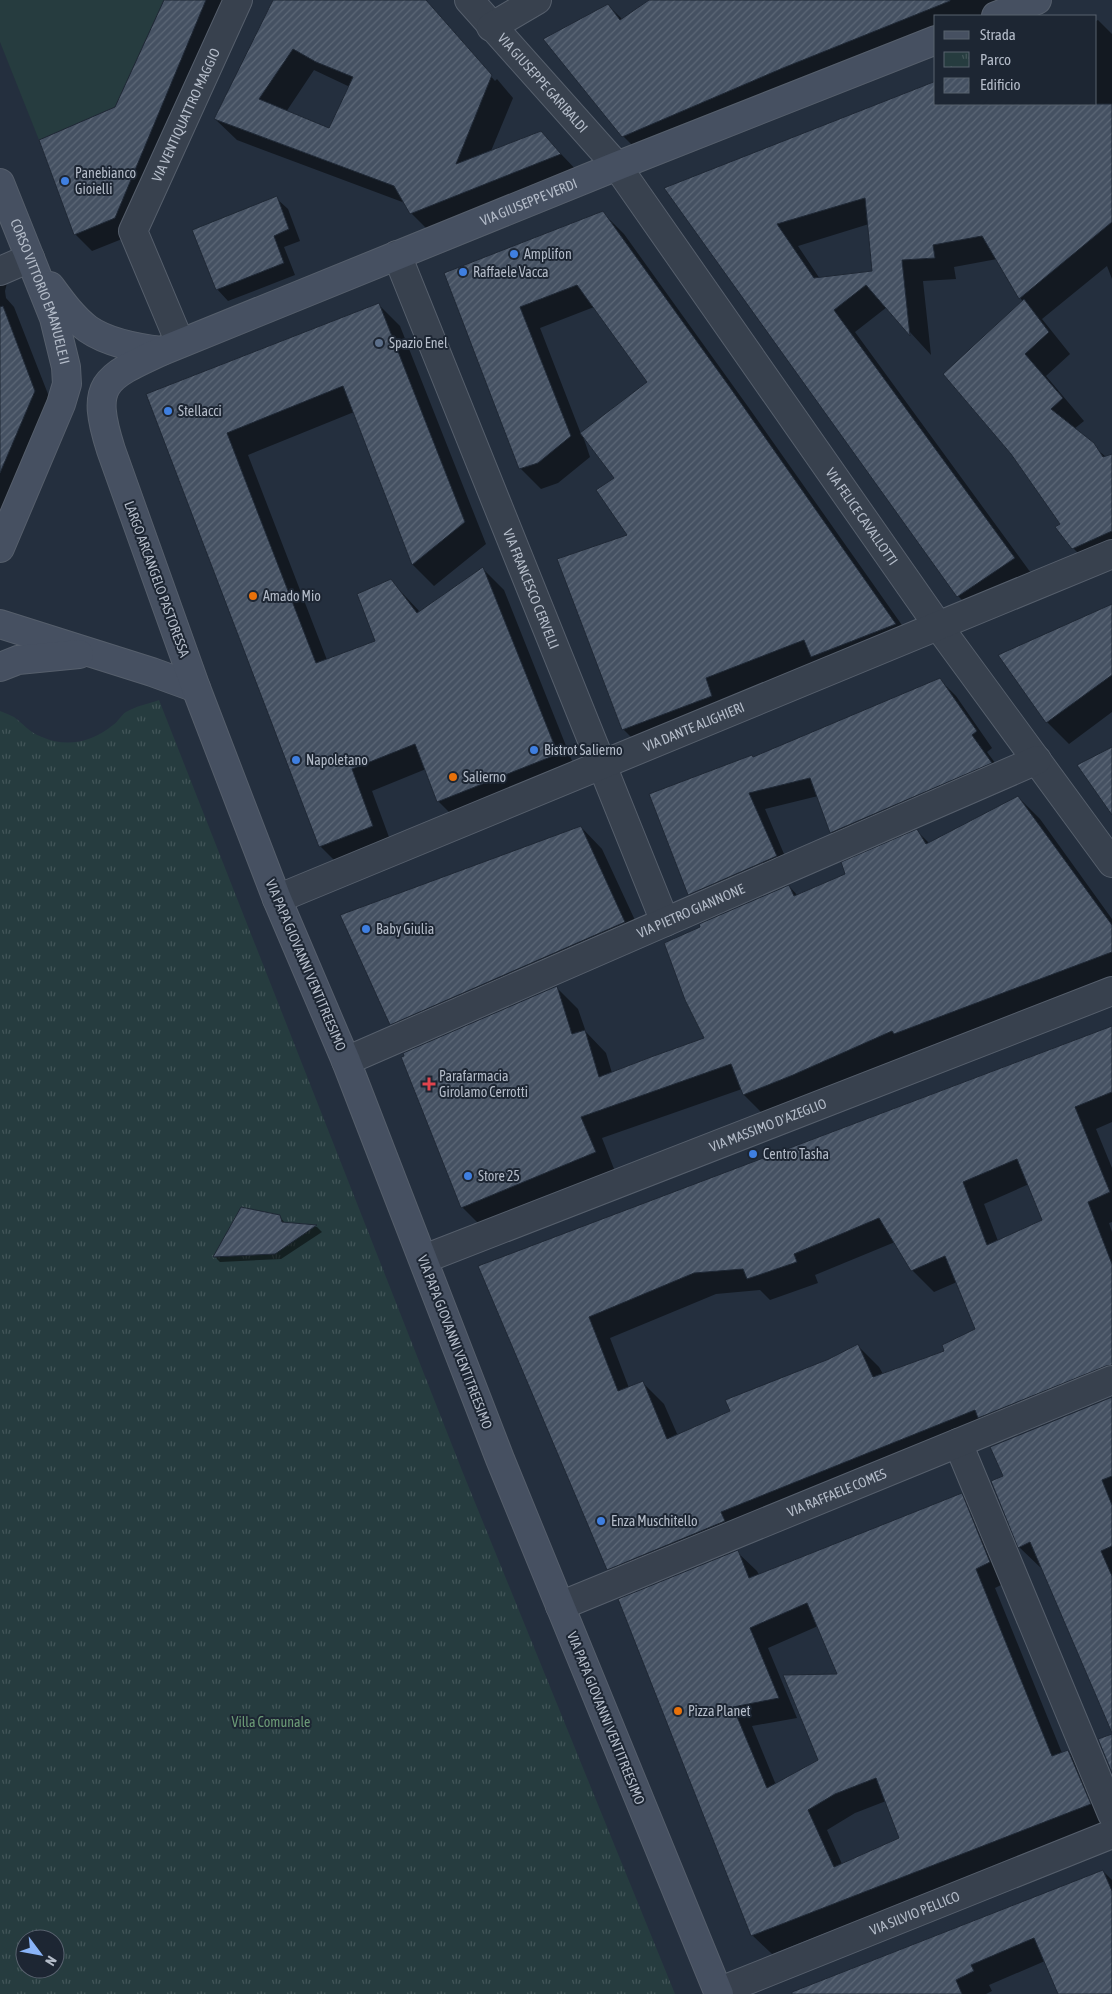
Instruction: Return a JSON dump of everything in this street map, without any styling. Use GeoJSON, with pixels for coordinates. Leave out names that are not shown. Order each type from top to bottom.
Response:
{"type":"FeatureCollection","features":[{"type":"Feature","properties":{"kind":"street","name":"VIA VENTIQUATTRO MAGGIO"},"geometry":{"type":"LineString","coordinates":[[171,347],[133,231],[238,0]]}},
{"type":"Feature","properties":{"kind":"street","name":"VIA GIUSEPPE GARIBALDI"},"geometry":{"type":"LineString","coordinates":[[469,0],[617,166]]}},
{"type":"Feature","properties":{"kind":"street"},"geometry":{"type":"LineString","coordinates":[[491,26],[537,0]]}},
{"type":"Feature","properties":{"kind":"street"},"geometry":{"type":"LineString","coordinates":[[999,15],[1037,0]]}},
{"type":"Feature","properties":{"kind":"street","name":"VIA GIUSEPPE VERDI"},"geometry":{"type":"LineString","coordinates":[[123,368],[617,166],[934,41]]}},
{"type":"Feature","properties":{"kind":"street","name":"VIA FELICE CAVALLOTTI"},"geometry":{"type":"LineString","coordinates":[[617,166],[939,627],[1112,863]]}},
{"type":"Feature","properties":{"kind":"street","name":"CORSO VITTORIO EMANUELE II"},"geometry":{"type":"LineString","coordinates":[[0,183],[54,318],[66,367],[67,384],[61,404],[0,548]]}},
{"type":"Feature","properties":{"kind":"street","name":"VIA FRANCESCO CERVELLI"},"geometry":{"type":"LineString","coordinates":[[397,255],[665,922]]}},
{"type":"Feature","properties":{"kind":"street"},"geometry":{"type":"LineString","coordinates":[[0,271],[30,258],[66,307],[88,329],[114,341],[144,349],[171,347]]}},
{"type":"Feature","properties":{"kind":"street","name":"LARGO ARCANGELO PASTORESSA"},"geometry":{"type":"LineString","coordinates":[[123,368],[111,379],[103,393],[100,410],[102,424],[196,688]]}},
{"type":"Feature","properties":{"kind":"street","name":"VIA DANTE ALIGHIERI"},"geometry":{"type":"LineString","coordinates":[[277,899],[1112,554]]}},
{"type":"Feature","properties":{"kind":"street","name":"LARGO ARCANGELO PASTORESSA"},"geometry":{"type":"LineString","coordinates":[[0,624],[152,672],[196,688]]}},
{"type":"Feature","properties":{"kind":"street","name":"LARGO ARCANGELO PASTORESSA"},"geometry":{"type":"LineString","coordinates":[[0,666],[18,660],[88,653]]}},
{"type":"Feature","properties":{"kind":"street","name":"VIA PAPA GIOVANNI VENTITREESIMO"},"geometry":{"type":"LineString","coordinates":[[196,688],[277,899],[346,1061],[500,1459],[718,1993]]}},
{"type":"Feature","properties":{"kind":"street","name":"VIA PIETRO GIANNONE"},"geometry":{"type":"LineString","coordinates":[[346,1061],[1036,760]]}},
{"type":"Feature","properties":{"kind":"street","name":"VIA MASSIMO D'AZEGLIO"},"geometry":{"type":"LineString","coordinates":[[424,1259],[1112,991]]}},
{"type":"Feature","properties":{"kind":"street","name":"VIA RAFFAELE COMES"},"geometry":{"type":"LineString","coordinates":[[560,1606],[1112,1380]]}},
{"type":"Feature","properties":{"kind":"street"},"geometry":{"type":"LineString","coordinates":[[958,1443],[1112,1814]]}},
{"type":"Feature","properties":{"kind":"street","name":"VIA SILVIO PELLICO"},"geometry":{"type":"LineString","coordinates":[[718,1993],[1112,1834]]}},
{"type":"Feature","properties":{"kind":"green space"},"geometry":{"type":"Polygon","coordinates":[[[0,0],[164,0],[115,107],[39,140],[0,42],[0,0]]]}},
{"type":"Feature","properties":{"kind":"green space","name":"Villa Comunale"},"geometry":{"type":"Polygon","coordinates":[[[159,700],[463,1473],[675,1994],[0,1994],[0,711],[14,717],[37,735],[51,740],[70,743],[97,736],[115,724],[126,712],[159,700]]]}},
{"type":"Feature","properties":{"kind":"building"},"geometry":{"type":"Polygon","coordinates":[[[164,0],[206,0],[115,218],[74,235],[39,140],[115,107],[164,0]]]}},
{"type":"Feature","properties":{"kind":"building"},"geometry":{"type":"Polygon","coordinates":[[[273,0],[426,0],[492,75],[456,164],[541,131],[561,154],[410,214],[394,186],[214,119],[273,0]],[[293,49],[259,99],[329,128],[353,77],[316,62],[293,49]]]}},
{"type":"Feature","properties":{"kind":"building"},"geometry":{"type":"Polygon","coordinates":[[[649,0],[950,1],[783,68],[622,137],[543,39],[608,4],[620,20],[649,0]]]}},
{"type":"Feature","properties":{"kind":"building"},"geometry":{"type":"Polygon","coordinates":[[[934,82],[934,105],[1112,104],[1112,222],[1019,299],[982,236],[933,245],[935,258],[902,260],[910,336],[866,285],[834,310],[1015,558],[957,597],[664,188],[934,82]],[[865,198],[777,224],[814,278],[872,271],[865,198]]]}},
{"type":"Feature","properties":{"kind":"building"},"geometry":{"type":"Polygon","coordinates":[[[277,196],[289,229],[274,236],[284,263],[216,290],[192,230],[277,196]]]}},
{"type":"Feature","properties":{"kind":"building"},"geometry":{"type":"Polygon","coordinates":[[[603,211],[729,386],[896,624],[811,657],[804,640],[706,678],[712,696],[622,730],[557,559],[627,535],[596,490],[614,478],[580,433],[647,382],[577,285],[520,307],[571,436],[538,463],[519,469],[444,273],[603,211]]]}},
{"type":"Feature","properties":{"kind":"building"},"geometry":{"type":"Polygon","coordinates":[[[1024,299],[1049,332],[1025,354],[1063,398],[1051,409],[1094,443],[1103,457],[1112,454],[1112,531],[1072,549],[1055,527],[1060,524],[1011,454],[943,374],[1024,299]]]}},
{"type":"Feature","properties":{"kind":"building"},"geometry":{"type":"Polygon","coordinates":[[[379,303],[465,522],[412,565],[343,386],[227,433],[316,663],[375,641],[357,594],[391,579],[417,613],[483,567],[558,754],[437,802],[415,744],[352,769],[373,826],[319,847],[146,394],[379,303]]]}},
{"type":"Feature","properties":{"kind":"building"},"geometry":{"type":"Polygon","coordinates":[[[3,306],[35,391],[0,473],[0,307],[3,306]]]}},
{"type":"Feature","properties":{"kind":"building"},"geometry":{"type":"Polygon","coordinates":[[[1112,604],[1112,675],[1046,723],[998,655],[1112,604]]]}},
{"type":"Feature","properties":{"kind":"building"},"geometry":{"type":"Polygon","coordinates":[[[940,678],[977,731],[972,735],[992,763],[830,833],[810,778],[749,793],[777,856],[688,895],[649,794],[752,755],[753,757],[940,678]]]}},
{"type":"Feature","properties":{"kind":"building"},"geometry":{"type":"Polygon","coordinates":[[[1112,747],[1112,815],[1077,765],[1112,747]]]}},
{"type":"Feature","properties":{"kind":"building"},"geometry":{"type":"Polygon","coordinates":[[[1018,796],[1112,925],[1112,952],[894,1034],[892,1031],[743,1095],[731,1064],[581,1117],[596,1152],[461,1208],[401,1057],[404,1056],[403,1053],[557,986],[572,1034],[585,1030],[599,1077],[704,1038],[685,1000],[664,943],[700,927],[699,924],[789,885],[794,896],[845,874],[841,862],[917,829],[926,844],[1018,796]]]}},
{"type":"Feature","properties":{"kind":"building"},"geometry":{"type":"Polygon","coordinates":[[[581,826],[625,922],[390,1025],[340,915],[581,826]]]}},
{"type":"Feature","properties":{"kind":"building"},"geometry":{"type":"Polygon","coordinates":[[[1112,1026],[1112,1092],[1075,1107],[1110,1192],[1088,1202],[1112,1264],[1112,1365],[978,1418],[975,1410],[721,1512],[725,1521],[607,1570],[478,1266],[1112,1026]],[[1017,1159],[963,1182],[987,1245],[1042,1220],[1017,1159]],[[879,1218],[794,1254],[797,1262],[747,1279],[743,1269],[694,1273],[589,1317],[618,1391],[643,1381],[667,1439],[730,1411],[725,1400],[829,1359],[858,1344],[873,1377],[944,1351],[942,1345],[975,1329],[945,1256],[911,1271],[879,1218]]]}},
{"type":"Feature","properties":{"kind":"building"},"geometry":{"type":"Polygon","coordinates":[[[241,1207],[280,1215],[282,1222],[317,1225],[275,1254],[213,1257],[241,1207]]]}},
{"type":"Feature","properties":{"kind":"building"},"geometry":{"type":"Polygon","coordinates":[[[1112,1397],[1112,1476],[1102,1480],[1112,1505],[1112,1546],[1101,1551],[1112,1576],[1112,1733],[1030,1542],[1018,1548],[991,1481],[1003,1476],[990,1447],[1112,1397]]]}},
{"type":"Feature","properties":{"kind":"building"},"geometry":{"type":"Polygon","coordinates":[[[962,1493],[990,1562],[976,1569],[1052,1756],[1068,1750],[1091,1804],[751,1936],[618,1599],[738,1550],[749,1578],[962,1493]],[[807,1603],[750,1628],[779,1698],[733,1707],[767,1788],[818,1760],[783,1675],[837,1674],[807,1603]],[[876,1778],[835,1794],[808,1810],[834,1867],[899,1838],[876,1778]]]}},
{"type":"Feature","properties":{"kind":"building"},"geometry":{"type":"Polygon","coordinates":[[[1112,1734],[1112,1773],[1098,1739],[1112,1734]]]}},
{"type":"Feature","properties":{"kind":"building"},"geometry":{"type":"Polygon","coordinates":[[[1103,1870],[1112,1891],[1112,1994],[1058,1994],[1034,1938],[971,1965],[974,1971],[956,1980],[962,1994],[792,1994],[792,1992],[1103,1870]]]}},
{"type":"Feature","properties":{"kind":"place","name":"Panebianco Gioielli"},"geometry":{"type":"Point","coordinates":[65,181]}},
{"type":"Feature","properties":{"kind":"place","name":"Amplifon"},"geometry":{"type":"Point","coordinates":[514,254]}},
{"type":"Feature","properties":{"kind":"place","name":"Raffaele Vacca"},"geometry":{"type":"Point","coordinates":[463,272]}},
{"type":"Feature","properties":{"kind":"place","name":"Spazio Enel"},"geometry":{"type":"Point","coordinates":[379,343]}},
{"type":"Feature","properties":{"kind":"place","name":"Stellacci"},"geometry":{"type":"Point","coordinates":[168,411]}},
{"type":"Feature","properties":{"kind":"place","name":"Amado Mio"},"geometry":{"type":"Point","coordinates":[253,596]}},
{"type":"Feature","properties":{"kind":"place","name":"Bistrot Salierno"},"geometry":{"type":"Point","coordinates":[534,750]}},
{"type":"Feature","properties":{"kind":"place","name":"Napoletano"},"geometry":{"type":"Point","coordinates":[296,760]}},
{"type":"Feature","properties":{"kind":"place","name":"Salierno"},"geometry":{"type":"Point","coordinates":[453,777]}},
{"type":"Feature","properties":{"kind":"place","name":"Baby Giulia"},"geometry":{"type":"Point","coordinates":[366,929]}},
{"type":"Feature","properties":{"kind":"place","name":"Parafarmacia Girolamo Cerrotti"},"geometry":{"type":"Point","coordinates":[429,1084]}},
{"type":"Feature","properties":{"kind":"place","name":"Centro Tasha"},"geometry":{"type":"Point","coordinates":[753,1154]}},
{"type":"Feature","properties":{"kind":"place","name":"Store 25"},"geometry":{"type":"Point","coordinates":[468,1176]}},
{"type":"Feature","properties":{"kind":"place","name":"Enza Muschitello"},"geometry":{"type":"Point","coordinates":[601,1521]}},
{"type":"Feature","properties":{"kind":"place","name":"Pizza Planet"},"geometry":{"type":"Point","coordinates":[678,1711]}}]}
